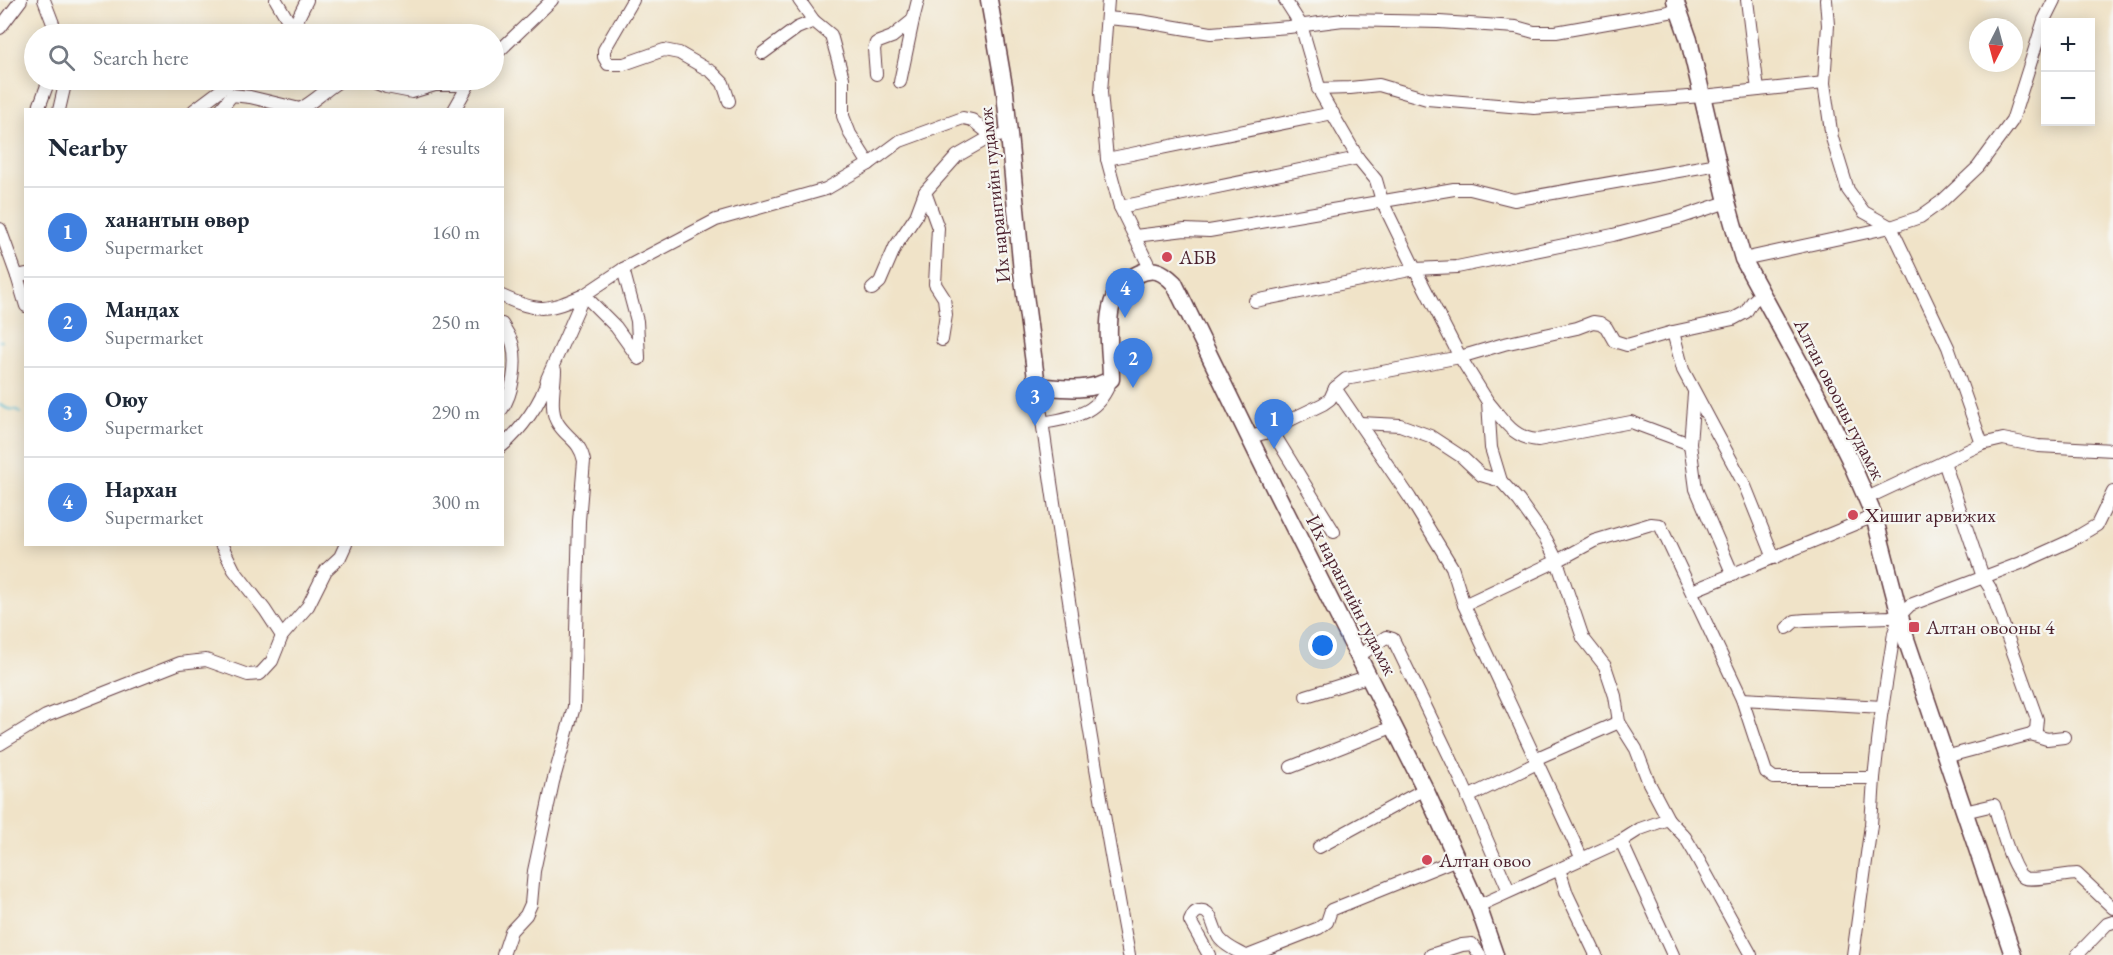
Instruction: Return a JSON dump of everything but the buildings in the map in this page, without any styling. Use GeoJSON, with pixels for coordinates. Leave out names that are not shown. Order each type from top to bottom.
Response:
{"type":"FeatureCollection","features":[{"type":"Feature","properties":{"kind":"main road","name":"Их нарангийн гудамж"},"geometry":{"type":"LineString","coordinates":[[989,0],[1011,138],[1023,272],[1037,386]]}},
{"type":"Feature","properties":{"kind":"main road","name":"Алтан овооны гудамж"},"geometry":{"type":"LineString","coordinates":[[1678,5],[1743,259],[1821,402],[1874,516],[1900,615],[1945,757],[2013,955]]}},
{"type":"Feature","properties":{"kind":"main road","name":"Их нарангийн гудамж"},"geometry":{"type":"LineString","coordinates":[[1151,270],[1159,270],[1174,283],[1395,726],[1478,906],[1495,955]]}},
{"type":"Feature","properties":{"kind":"main road"},"geometry":{"type":"LineString","coordinates":[[1037,386],[1077,389],[1101,386],[1111,379],[1109,315],[1112,300],[1124,282],[1151,270]]}},
{"type":"Feature","properties":{"kind":"street"},"geometry":{"type":"LineString","coordinates":[[0,28],[21,0]]}},
{"type":"Feature","properties":{"kind":"street"},"geometry":{"type":"LineString","coordinates":[[44,0],[53,24]]}},
{"type":"Feature","properties":{"kind":"street"},"geometry":{"type":"LineString","coordinates":[[276,0],[288,24]]}},
{"type":"Feature","properties":{"kind":"street"},"geometry":{"type":"LineString","coordinates":[[296,24],[307,0]]}},
{"type":"Feature","properties":{"kind":"street"},"geometry":{"type":"LineString","coordinates":[[504,46],[552,0]]}},
{"type":"Feature","properties":{"kind":"street"},"geometry":{"type":"LineString","coordinates":[[633,0],[604,50],[603,57],[608,64],[624,64],[664,50],[679,53],[712,72],[723,83],[729,101]]}},
{"type":"Feature","properties":{"kind":"street"},"geometry":{"type":"LineString","coordinates":[[799,0],[814,21],[831,35],[843,78],[843,116],[850,134],[869,164]]}},
{"type":"Feature","properties":{"kind":"street"},"geometry":{"type":"LineString","coordinates":[[900,82],[918,0]]}},
{"type":"Feature","properties":{"kind":"street"},"geometry":{"type":"LineString","coordinates":[[1107,0],[1101,92],[1107,159],[1120,207],[1151,270]]}},
{"type":"Feature","properties":{"kind":"street"},"geometry":{"type":"LineString","coordinates":[[1285,0],[1301,25],[1318,89],[1358,158],[1376,180],[1382,201],[1460,357],[1488,402],[1516,434],[1525,439],[1538,440],[1631,422],[1690,444]]}},
{"type":"Feature","properties":{"kind":"street"},"geometry":{"type":"LineString","coordinates":[[1747,0],[1758,90]]}},
{"type":"Feature","properties":{"kind":"street"},"geometry":{"type":"LineString","coordinates":[[1826,0],[1828,24],[1824,83],[1832,138],[1848,190],[1864,212],[1891,227],[1948,348],[1982,444]]}},
{"type":"Feature","properties":{"kind":"street"},"geometry":{"type":"LineString","coordinates":[[1743,259],[1891,227],[1920,217],[1941,202],[1978,167],[2012,121],[2044,20],[2054,0]]}},
{"type":"Feature","properties":{"kind":"street"},"geometry":{"type":"LineString","coordinates":[[1107,18],[1211,33],[1343,20],[1439,22],[1516,27],[1534,32],[1556,32],[1678,5]]}},
{"type":"Feature","properties":{"kind":"street"},"geometry":{"type":"LineString","coordinates":[[876,74],[874,49],[876,43],[892,37],[913,20]]}},
{"type":"Feature","properties":{"kind":"street"},"geometry":{"type":"LineString","coordinates":[[763,53],[797,28],[814,21]]}},
{"type":"Feature","properties":{"kind":"street"},"geometry":{"type":"LineString","coordinates":[[1318,89],[1379,85],[1426,99],[1534,108],[1703,96],[1824,83]]}},
{"type":"Feature","properties":{"kind":"street"},"geometry":{"type":"LineString","coordinates":[[39,108],[45,90]]}},
{"type":"Feature","properties":{"kind":"street"},"geometry":{"type":"LineString","coordinates":[[59,108],[64,90]]}},
{"type":"Feature","properties":{"kind":"street"},"geometry":{"type":"LineString","coordinates":[[199,107],[221,90]]}},
{"type":"Feature","properties":{"kind":"street"},"geometry":{"type":"LineString","coordinates":[[302,108],[316,101],[326,90]]}},
{"type":"Feature","properties":{"kind":"street"},"geometry":{"type":"LineString","coordinates":[[402,90],[412,92],[419,90]]}},
{"type":"Feature","properties":{"kind":"street"},"geometry":{"type":"LineString","coordinates":[[455,108],[465,90]]}},
{"type":"Feature","properties":{"kind":"street"},"geometry":{"type":"LineString","coordinates":[[222,108],[232,95],[296,108]]}},
{"type":"Feature","properties":{"kind":"street"},"geometry":{"type":"LineString","coordinates":[[1107,159],[1333,113]]}},
{"type":"Feature","properties":{"kind":"street"},"geometry":{"type":"LineString","coordinates":[[504,298],[518,304],[543,309],[584,295],[622,269],[716,220],[826,189],[869,164],[900,141],[963,118],[972,120],[992,135],[1011,138]]}},
{"type":"Feature","properties":{"kind":"street"},"geometry":{"type":"LineString","coordinates":[[872,289],[880,282],[895,247],[915,216],[925,192],[957,156],[992,135]]}},
{"type":"Feature","properties":{"kind":"street"},"geometry":{"type":"LineString","coordinates":[[1120,207],[1358,158]]}},
{"type":"Feature","properties":{"kind":"street"},"geometry":{"type":"LineString","coordinates":[[1135,236],[1185,230],[1209,231],[1454,189],[1470,189],[1514,200],[1718,164]]}},
{"type":"Feature","properties":{"kind":"street"},"geometry":{"type":"LineString","coordinates":[[925,192],[939,228],[935,284],[944,298],[946,315],[942,340]]}},
{"type":"Feature","properties":{"kind":"street"},"geometry":{"type":"LineString","coordinates":[[1255,301],[1415,269],[1457,267],[1613,235],[1679,218],[1727,202]]}},
{"type":"Feature","properties":{"kind":"street"},"geometry":{"type":"LineString","coordinates":[[0,229],[21,275],[24,294]]}},
{"type":"Feature","properties":{"kind":"street"},"geometry":{"type":"LineString","coordinates":[[584,295],[616,327],[639,359],[637,321],[622,269]]}},
{"type":"Feature","properties":{"kind":"street"},"geometry":{"type":"LineString","coordinates":[[1250,437],[1272,431],[1323,404],[1330,399],[1335,388],[1346,379],[1460,357],[1593,322],[1606,327],[1614,341],[1627,345],[1733,318],[1746,312],[1761,294]]}},
{"type":"Feature","properties":{"kind":"street"},"geometry":{"type":"LineString","coordinates":[[504,444],[535,407],[584,295]]}},
{"type":"Feature","properties":{"kind":"street"},"geometry":{"type":"LineString","coordinates":[[504,328],[513,345],[514,367],[511,385],[504,404]]}},
{"type":"Feature","properties":{"kind":"street"},"geometry":{"type":"LineString","coordinates":[[1673,332],[1683,370],[1745,486],[1774,558]]}},
{"type":"Feature","properties":{"kind":"street"},"geometry":{"type":"LineString","coordinates":[[503,955],[511,931],[526,915],[531,904],[534,871],[552,782],[574,707],[579,521],[584,461],[577,443],[556,422],[553,405],[555,365]]}},
{"type":"Feature","properties":{"kind":"street"},"geometry":{"type":"LineString","coordinates":[[1042,423],[1080,415],[1106,394],[1111,379]]}},
{"type":"Feature","properties":{"kind":"street"},"geometry":{"type":"LineString","coordinates":[[1037,386],[1108,842],[1129,955]]}},
{"type":"Feature","properties":{"kind":"street"},"geometry":{"type":"LineString","coordinates":[[1335,388],[1410,498],[1452,567],[1464,605],[1582,859]]}},
{"type":"Feature","properties":{"kind":"street"},"geometry":{"type":"LineString","coordinates":[[1694,394],[1690,444],[1696,489],[1733,575]]}},
{"type":"Feature","properties":{"kind":"street"},"geometry":{"type":"LineString","coordinates":[[1488,402],[1491,447],[1502,481],[1546,539],[1557,561],[1583,638],[1605,666],[1615,696],[1619,722],[1636,748],[1649,783],[1668,819],[1685,837],[1694,852],[1751,955]]}},
{"type":"Feature","properties":{"kind":"street"},"geometry":{"type":"LineString","coordinates":[[1360,423],[1400,425],[1430,436],[1462,457],[1481,475],[1502,481]]}},
{"type":"Feature","properties":{"kind":"street"},"geometry":{"type":"LineString","coordinates":[[1272,431],[1334,532]]}},
{"type":"Feature","properties":{"kind":"street"},"geometry":{"type":"LineString","coordinates":[[1867,498],[1982,444],[2003,439],[2038,446],[2113,450]]}},
{"type":"Feature","properties":{"kind":"street"},"geometry":{"type":"LineString","coordinates":[[1944,462],[1983,578],[1990,588],[2037,718],[2036,730],[2031,734],[1945,757]]}},
{"type":"Feature","properties":{"kind":"street"},"geometry":{"type":"LineString","coordinates":[[1853,955],[1871,825],[1883,707],[1894,633],[1900,615],[1911,605],[1983,578],[2070,541],[2097,525],[2113,492]]}},
{"type":"Feature","properties":{"kind":"street"},"geometry":{"type":"LineString","coordinates":[[1692,591],[1874,516]]}},
{"type":"Feature","properties":{"kind":"street"},"geometry":{"type":"LineString","coordinates":[[1464,605],[1594,541],[1638,530],[1651,524],[1660,525],[1742,699],[1766,772],[1774,778],[1874,778]]}},
{"type":"Feature","properties":{"kind":"street"},"geometry":{"type":"LineString","coordinates":[[222,546],[234,570],[282,636]]}},
{"type":"Feature","properties":{"kind":"street"},"geometry":{"type":"LineString","coordinates":[[0,744],[46,716],[180,663],[206,660],[248,675],[260,674],[272,661],[282,636],[308,606],[326,570],[340,557],[345,546]]}},
{"type":"Feature","properties":{"kind":"street"},"geometry":{"type":"LineString","coordinates":[[1787,628],[1795,621],[1900,615]]}},
{"type":"Feature","properties":{"kind":"street"},"geometry":{"type":"LineString","coordinates":[[1359,656],[1386,637],[1393,639],[1468,797],[1509,891]]}},
{"type":"Feature","properties":{"kind":"street"},"geometry":{"type":"LineString","coordinates":[[1306,696],[1370,676]]}},
{"type":"Feature","properties":{"kind":"street"},"geometry":{"type":"LineString","coordinates":[[1742,699],[1883,707]]}},
{"type":"Feature","properties":{"kind":"street"},"geometry":{"type":"LineString","coordinates":[[1468,797],[1536,761],[1619,722]]}},
{"type":"Feature","properties":{"kind":"street"},"geometry":{"type":"LineString","coordinates":[[1292,767],[1395,726]]}},
{"type":"Feature","properties":{"kind":"street"},"geometry":{"type":"LineString","coordinates":[[2031,734],[2047,739],[2064,737]]}},
{"type":"Feature","properties":{"kind":"street"},"geometry":{"type":"LineString","coordinates":[[1319,847],[1425,789]]}},
{"type":"Feature","properties":{"kind":"street"},"geometry":{"type":"LineString","coordinates":[[1964,812],[1995,806],[2011,857],[2019,874],[2026,879],[2077,874],[2113,908]]}},
{"type":"Feature","properties":{"kind":"street"},"geometry":{"type":"LineString","coordinates":[[1478,906],[1621,841],[1640,829],[1668,819]]}},
{"type":"Feature","properties":{"kind":"street"},"geometry":{"type":"LineString","coordinates":[[1621,841],[1673,955]]}},
{"type":"Feature","properties":{"kind":"street"},"geometry":{"type":"LineString","coordinates":[[1250,955],[1319,928],[1326,922],[1331,910],[1457,859]]}},
{"type":"Feature","properties":{"kind":"street"},"geometry":{"type":"LineString","coordinates":[[1559,869],[1569,899],[1596,955]]}},
{"type":"Feature","properties":{"kind":"street"},"geometry":{"type":"LineString","coordinates":[[1209,955],[1190,921],[1192,915],[1197,911],[1209,914],[1218,936],[1227,946],[1244,955]]}},
{"type":"Feature","properties":{"kind":"street"},"geometry":{"type":"LineString","coordinates":[[2078,955],[2107,924],[2113,922]]}},
{"type":"Feature","properties":{"kind":"street"},"geometry":{"type":"LineString","coordinates":[[1431,955],[1472,944],[1480,955]]}},
{"type":"Feature","properties":{"kind":"waterway"},"geometry":{"type":"LineString","coordinates":[[0,405],[20,413]]}},
{"type":"Feature","properties":{"kind":"place","name":"АБВ"},"geometry":{"type":"Point","coordinates":[1167,257]}},
{"type":"Feature","properties":{"kind":"place","name":"Нархан"},"geometry":{"type":"Point","coordinates":[1125,318]}},
{"type":"Feature","properties":{"kind":"place","name":"Мандах"},"geometry":{"type":"Point","coordinates":[1133,388]}},
{"type":"Feature","properties":{"kind":"place","name":"Оюу"},"geometry":{"type":"Point","coordinates":[1035,426]}},
{"type":"Feature","properties":{"kind":"place","name":"ханантын өвөр"},"geometry":{"type":"Point","coordinates":[1274,449]}},
{"type":"Feature","properties":{"kind":"place","name":"Хишиг арвижих"},"geometry":{"type":"Point","coordinates":[1853,515]}},
{"type":"Feature","properties":{"kind":"place","name":"Алтан овооны 4"},"geometry":{"type":"Point","coordinates":[1914,627]}},
{"type":"Feature","properties":{"kind":"place","name":"Алтан овоо"},"geometry":{"type":"Point","coordinates":[1427,860]}}]}
